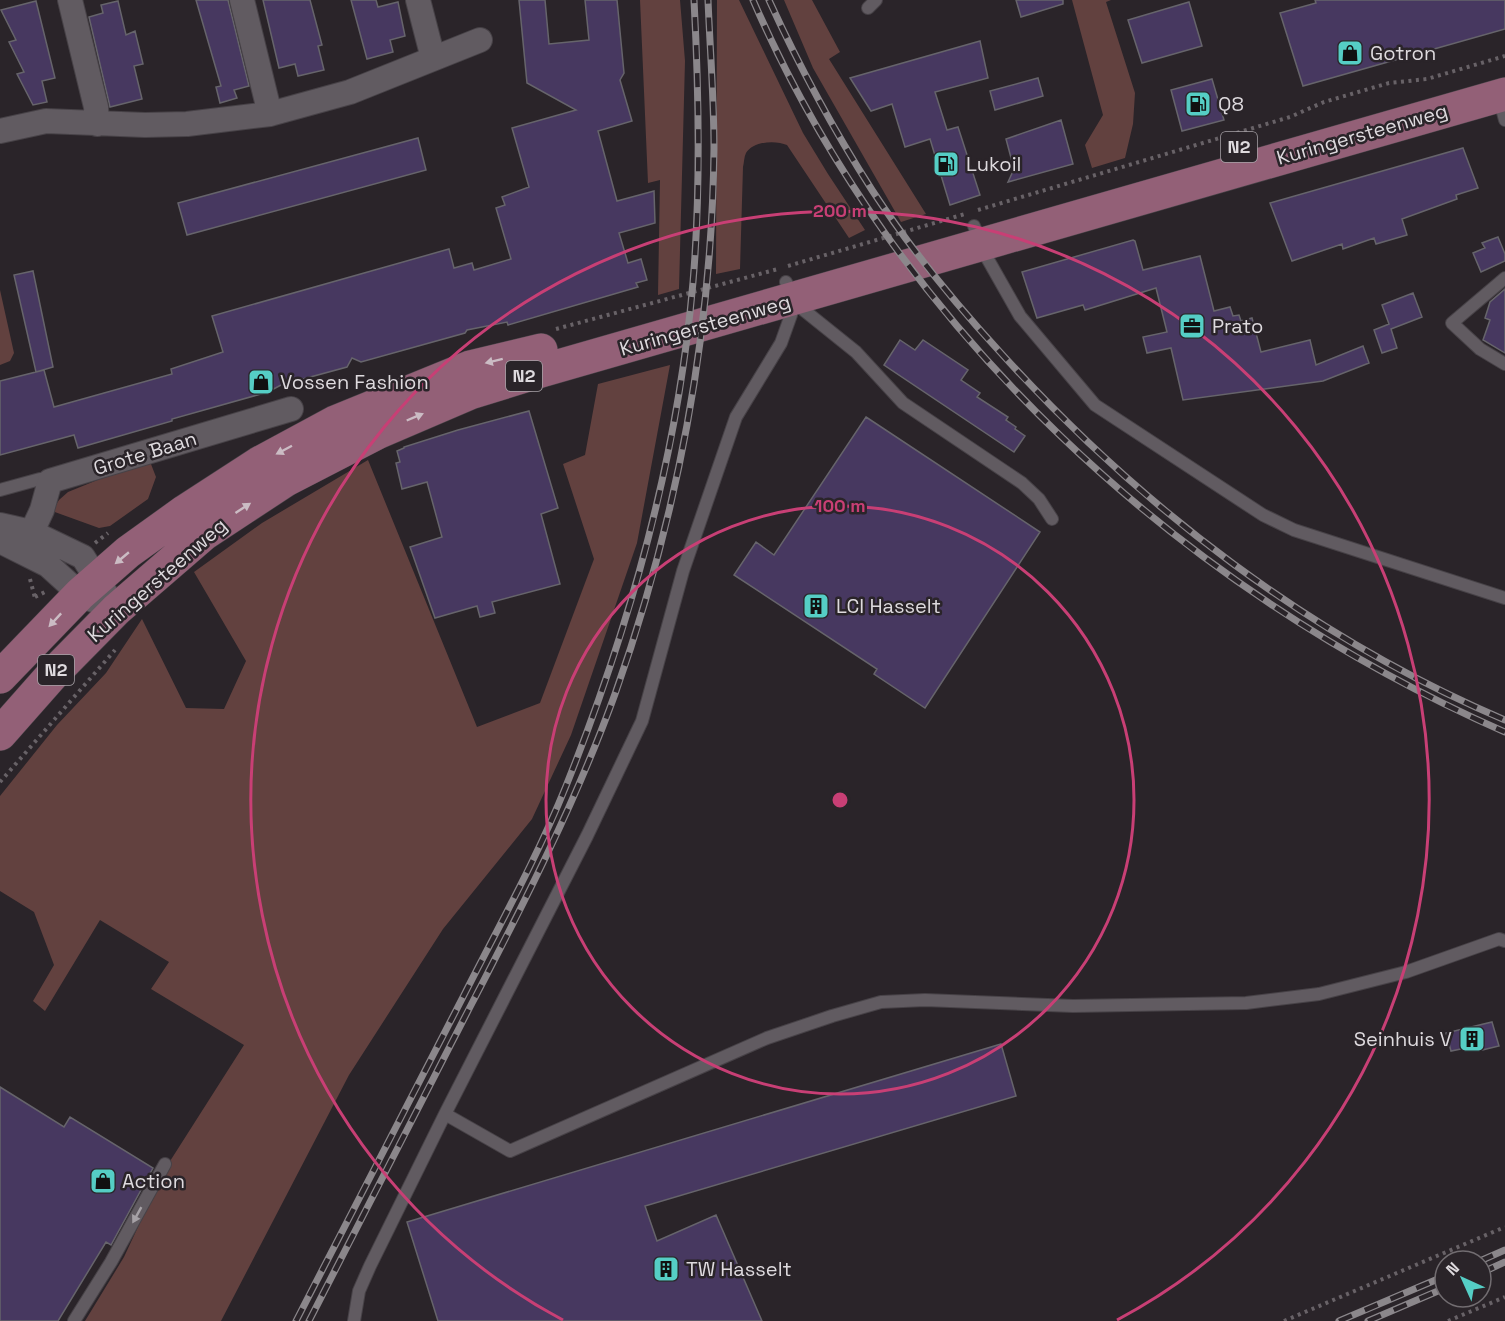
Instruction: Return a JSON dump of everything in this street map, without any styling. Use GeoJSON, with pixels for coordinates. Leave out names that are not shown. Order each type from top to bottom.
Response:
{"type":"FeatureCollection","features":[{"type":"Feature","properties":{"kind":"main road","name":"Kuringersteenweg"},"geometry":{"type":"LineString","coordinates":[[0,734],[53,674],[116,610],[204,534],[286,480],[379,432],[480,390],[789,291],[977,235],[1503,95]]}},
{"type":"Feature","properties":{"kind":"main road","name":"Kuringersteenweg"},"geometry":{"type":"LineString","coordinates":[[0,677],[88,587],[128,552],[185,511],[259,463],[335,422],[470,367],[789,291]]}},
{"type":"Feature","properties":{"kind":"street"},"geometry":{"type":"LineString","coordinates":[[69,0],[96,107],[97,124]]}},
{"type":"Feature","properties":{"kind":"street"},"geometry":{"type":"LineString","coordinates":[[242,0],[270,114]]}},
{"type":"Feature","properties":{"kind":"street"},"geometry":{"type":"LineString","coordinates":[[418,0],[433,58]]}},
{"type":"Feature","properties":{"kind":"street"},"geometry":{"type":"LineString","coordinates":[[3,130],[46,121],[97,124],[187,124],[270,114],[350,92],[480,40]]}},
{"type":"Feature","properties":{"kind":"street","name":"Grote Baan"},"geometry":{"type":"LineString","coordinates":[[51,481],[291,409]]}},
{"type":"Feature","properties":{"kind":"street"},"geometry":{"type":"LineString","coordinates":[[27,541],[42,510],[51,481]]}},
{"type":"Feature","properties":{"kind":"street"},"geometry":{"type":"LineString","coordinates":[[1,530],[27,541],[83,557],[88,587],[116,610]]}},
{"type":"Feature","properties":{"kind":"lane"},"geometry":{"type":"LineString","coordinates":[[977,235],[1020,316],[1095,405],[1263,515],[1294,530],[1505,598]]}},
{"type":"Feature","properties":{"kind":"lane"},"geometry":{"type":"LineString","coordinates":[[1505,278],[1452,323],[1480,349],[1505,364]]}},
{"type":"Feature","properties":{"kind":"lane"},"geometry":{"type":"LineString","coordinates":[[789,291],[856,352],[903,403],[1022,483],[1039,498],[1052,519]]}},
{"type":"Feature","properties":{"kind":"lane"},"geometry":{"type":"LineString","coordinates":[[354,1321],[359,1291],[370,1266],[587,836],[642,720],[683,571],[736,417],[782,343],[791,315],[789,291]]}},
{"type":"Feature","properties":{"kind":"lane"},"geometry":{"type":"LineString","coordinates":[[0,490],[40,479],[51,481]]}},
{"type":"Feature","properties":{"kind":"lane"},"geometry":{"type":"LineString","coordinates":[[445,1114],[510,1151],[767,1038],[881,1002],[925,1000],[1103,1006],[1246,1003],[1319,994],[1406,972],[1499,939],[1505,941]]}},
{"type":"Feature","properties":{"kind":"lane"},"geometry":{"type":"LineString","coordinates":[[74,1321],[111,1262],[165,1164]]}},
{"type":"Feature","properties":{"kind":"path"},"geometry":{"type":"LineString","coordinates":[[0,783],[50,723],[95,675]]}},
{"type":"Feature","properties":{"kind":"path"},"geometry":{"type":"LineString","coordinates":[[1284,1321],[1505,1227]]}},
{"type":"Feature","properties":{"kind":"path"},"geometry":{"type":"LineString","coordinates":[[1448,1321],[1505,1297]]}},
{"type":"Feature","properties":{"kind":"shaded area"},"geometry":{"type":"Polygon","coordinates":[[[640,0],[680,0],[685,61],[679,289],[658,295],[660,180],[648,183],[640,0]]]}},
{"type":"Feature","properties":{"kind":"shaded area"},"geometry":{"type":"Polygon","coordinates":[[[717,0],[739,0],[803,133],[865,230],[849,238],[787,145],[777,142],[759,144],[749,149],[744,158],[740,269],[716,274],[717,0]]]}},
{"type":"Feature","properties":{"kind":"shaded area"},"geometry":{"type":"Polygon","coordinates":[[[784,0],[812,0],[840,52],[829,59],[926,214],[901,222],[813,68],[784,0]]]}},
{"type":"Feature","properties":{"kind":"shaded area"},"geometry":{"type":"Polygon","coordinates":[[[1072,0],[1111,0],[1106,2],[1135,93],[1133,124],[1125,158],[1092,168],[1085,145],[1103,115],[1072,0]]]}},
{"type":"Feature","properties":{"kind":"shaded area"},"geometry":{"type":"Polygon","coordinates":[[[0,290],[14,353],[10,361],[0,365],[0,290]]]}},
{"type":"Feature","properties":{"kind":"shaded area"},"geometry":{"type":"Polygon","coordinates":[[[670,365],[637,543],[571,735],[532,819],[443,929],[349,1075],[221,1321],[85,1321],[124,1257],[165,1169],[244,1045],[151,989],[169,962],[100,920],[45,1011],[33,1001],[54,965],[34,912],[0,891],[0,796],[57,725],[106,673],[142,619],[186,708],[224,709],[246,661],[194,572],[262,523],[368,460],[477,727],[540,703],[594,559],[563,464],[585,455],[598,384],[670,365]]]}},
{"type":"Feature","properties":{"kind":"shaded area"},"geometry":{"type":"Polygon","coordinates":[[[149,459],[156,477],[148,499],[110,526],[99,528],[52,511],[68,492],[149,459]]]}},
{"type":"Feature","properties":{"kind":"building"},"geometry":{"type":"Polygon","coordinates":[[[196,0],[228,0],[249,86],[234,90],[237,98],[220,103],[216,87],[221,86],[196,0]]]}},
{"type":"Feature","properties":{"kind":"building"},"geometry":{"type":"Polygon","coordinates":[[[263,0],[310,0],[322,45],[318,46],[324,70],[298,76],[295,64],[279,68],[263,0]]]}},
{"type":"Feature","properties":{"kind":"building"},"geometry":{"type":"Polygon","coordinates":[[[351,0],[376,0],[378,7],[398,2],[405,36],[390,40],[393,52],[367,59],[351,0]]]}},
{"type":"Feature","properties":{"kind":"building"},"geometry":{"type":"Polygon","coordinates":[[[519,0],[545,0],[549,44],[589,40],[585,0],[617,0],[624,73],[620,80],[632,121],[598,131],[617,201],[654,191],[655,223],[619,233],[628,263],[641,259],[647,280],[636,283],[638,287],[508,325],[507,322],[467,330],[465,333],[361,362],[352,358],[347,367],[78,448],[74,435],[0,455],[0,381],[44,370],[54,407],[172,374],[171,369],[223,352],[212,316],[449,249],[454,268],[472,263],[474,270],[511,259],[496,208],[505,205],[502,197],[529,187],[512,128],[576,110],[527,83],[519,0]]]}},
{"type":"Feature","properties":{"kind":"building"},"geometry":{"type":"Polygon","coordinates":[[[1016,0],[1063,0],[1063,4],[1021,17],[1016,0]]]}},
{"type":"Feature","properties":{"kind":"building"},"geometry":{"type":"Polygon","coordinates":[[[1315,0],[1505,0],[1505,29],[1303,86],[1280,13],[1316,3],[1315,0]]]}},
{"type":"Feature","properties":{"kind":"building"},"geometry":{"type":"Polygon","coordinates":[[[36,1],[55,78],[42,81],[47,102],[33,105],[17,74],[24,72],[9,42],[16,40],[1,10],[36,1]]]}},
{"type":"Feature","properties":{"kind":"building"},"geometry":{"type":"Polygon","coordinates":[[[118,1],[126,35],[135,31],[143,64],[134,66],[142,99],[110,107],[89,17],[103,13],[101,5],[118,1]]]}},
{"type":"Feature","properties":{"kind":"building"},"geometry":{"type":"Polygon","coordinates":[[[1189,2],[1202,46],[1142,63],[1128,20],[1189,2]]]}},
{"type":"Feature","properties":{"kind":"building"},"geometry":{"type":"Polygon","coordinates":[[[980,41],[988,78],[935,92],[947,130],[958,127],[980,195],[950,205],[930,139],[905,147],[892,104],[871,111],[850,78],[980,41]]]}},
{"type":"Feature","properties":{"kind":"building"},"geometry":{"type":"Polygon","coordinates":[[[1038,78],[1043,96],[995,110],[990,91],[1038,78]]]}},
{"type":"Feature","properties":{"kind":"building"},"geometry":{"type":"Polygon","coordinates":[[[1212,79],[1224,120],[1182,131],[1171,90],[1212,79]]]}},
{"type":"Feature","properties":{"kind":"building"},"geometry":{"type":"Polygon","coordinates":[[[1061,120],[1073,164],[1008,182],[1014,169],[1006,139],[1061,120]]]}},
{"type":"Feature","properties":{"kind":"building"},"geometry":{"type":"Polygon","coordinates":[[[418,138],[426,170],[187,235],[178,203],[418,138]]]}},
{"type":"Feature","properties":{"kind":"building"},"geometry":{"type":"Polygon","coordinates":[[[1463,148],[1478,188],[1456,195],[1457,199],[1402,219],[1407,235],[1376,244],[1374,238],[1343,249],[1342,244],[1292,261],[1270,203],[1463,148]]]}},
{"type":"Feature","properties":{"kind":"building"},"geometry":{"type":"Polygon","coordinates":[[[1498,237],[1505,254],[1505,261],[1481,272],[1473,253],[1485,248],[1482,243],[1498,237]]]}},
{"type":"Feature","properties":{"kind":"building"},"geometry":{"type":"Polygon","coordinates":[[[1133,240],[1143,270],[1200,256],[1214,311],[1230,307],[1233,316],[1239,315],[1241,321],[1252,318],[1261,352],[1310,340],[1316,365],[1363,346],[1369,363],[1323,381],[1183,400],[1171,348],[1147,353],[1143,337],[1167,332],[1156,288],[1085,310],[1083,305],[1037,318],[1022,272],[1133,240]]]}},
{"type":"Feature","properties":{"kind":"building"},"geometry":{"type":"Polygon","coordinates":[[[33,271],[53,367],[36,372],[14,275],[33,271]]]}},
{"type":"Feature","properties":{"kind":"building"},"geometry":{"type":"Polygon","coordinates":[[[1505,289],[1505,353],[1483,340],[1490,320],[1485,318],[1490,302],[1505,289]]]}},
{"type":"Feature","properties":{"kind":"building"},"geometry":{"type":"Polygon","coordinates":[[[1413,293],[1422,317],[1391,329],[1397,348],[1382,353],[1374,330],[1389,324],[1382,305],[1413,293]]]}},
{"type":"Feature","properties":{"kind":"building"},"geometry":{"type":"Polygon","coordinates":[[[900,340],[915,350],[923,340],[968,370],[961,380],[980,393],[977,397],[1008,417],[1006,420],[1025,436],[1014,452],[884,365],[900,340]]]}},
{"type":"Feature","properties":{"kind":"building"},"geometry":{"type":"Polygon","coordinates":[[[529,411],[558,508],[541,514],[560,584],[492,602],[495,613],[480,617],[477,606],[435,618],[410,547],[442,537],[427,482],[402,489],[396,463],[400,462],[397,451],[458,430],[529,411]]]}},
{"type":"Feature","properties":{"kind":"building"},"geometry":{"type":"Polygon","coordinates":[[[866,417],[1040,532],[925,708],[874,674],[877,669],[734,575],[756,542],[774,555],[866,417]]]}},
{"type":"Feature","properties":{"kind":"building","name":"Seinhuis V"},"geometry":{"type":"Polygon","coordinates":[[[1492,1022],[1499,1046],[1482,1050],[1480,1045],[1451,1051],[1446,1033],[1492,1022]]]}},
{"type":"Feature","properties":{"kind":"building"},"geometry":{"type":"Polygon","coordinates":[[[1001,1044],[1016,1096],[645,1206],[657,1241],[716,1215],[762,1321],[438,1321],[407,1222],[1001,1044]]]}},
{"type":"Feature","properties":{"kind":"building"},"geometry":{"type":"Polygon","coordinates":[[[0,1087],[64,1127],[70,1117],[153,1168],[111,1245],[106,1242],[58,1321],[0,1321],[0,1087]]]}},
{"type":"Feature","properties":{"kind":"railway"},"geometry":{"type":"LineString","coordinates":[[296,1321],[543,839],[590,725],[631,601],[663,475],[676,411],[693,282],[698,141],[694,0]]}},
{"type":"Feature","properties":{"kind":"railway"},"geometry":{"type":"LineString","coordinates":[[309,1321],[548,853],[600,734],[637,628],[673,494],[687,425],[706,287],[712,217],[714,148],[708,0]]}},
{"type":"Feature","properties":{"kind":"railway"},"geometry":{"type":"LineString","coordinates":[[753,0],[813,120],[885,233],[968,338],[1060,436],[1162,524],[1270,604],[1385,673],[1505,732]]}},
{"type":"Feature","properties":{"kind":"railway"},"geometry":{"type":"LineString","coordinates":[[769,0],[804,73],[886,212],[966,313],[1054,409],[1170,515],[1297,608],[1364,650],[1434,687],[1505,720]]}},
{"type":"Feature","properties":{"kind":"railway"},"geometry":{"type":"LineString","coordinates":[[1493,1255],[1505,1250]]}},
{"type":"Feature","properties":{"kind":"railway"},"geometry":{"type":"LineString","coordinates":[[1493,1268],[1505,1262]]}},
{"type":"Feature","properties":{"kind":"railway"},"geometry":{"type":"LineString","coordinates":[[1339,1321],[1433,1281]]}},
{"type":"Feature","properties":{"kind":"railway"},"geometry":{"type":"LineString","coordinates":[[1368,1321],[1433,1293]]}},
{"type":"Feature","properties":{"kind":"place","name":"Gotron"},"geometry":{"type":"Point","coordinates":[1350,53]}},
{"type":"Feature","properties":{"kind":"place","name":"Q8"},"geometry":{"type":"Point","coordinates":[1198,104]}},
{"type":"Feature","properties":{"kind":"place","name":"Lukoil"},"geometry":{"type":"Point","coordinates":[946,164]}},
{"type":"Feature","properties":{"kind":"place","name":"Prato"},"geometry":{"type":"Point","coordinates":[1192,326]}},
{"type":"Feature","properties":{"kind":"place","name":"Vossen Fashion"},"geometry":{"type":"Point","coordinates":[261,382]}},
{"type":"Feature","properties":{"kind":"place","name":"LCI Hasselt"},"geometry":{"type":"Point","coordinates":[816,606]}},
{"type":"Feature","properties":{"kind":"place","name":"Seinhuis V"},"geometry":{"type":"Point","coordinates":[1472,1039]}},
{"type":"Feature","properties":{"kind":"place","name":"Action"},"geometry":{"type":"Point","coordinates":[103,1181]}},
{"type":"Feature","properties":{"kind":"place","name":"TW Hasselt"},"geometry":{"type":"Point","coordinates":[666,1269]}}]}
